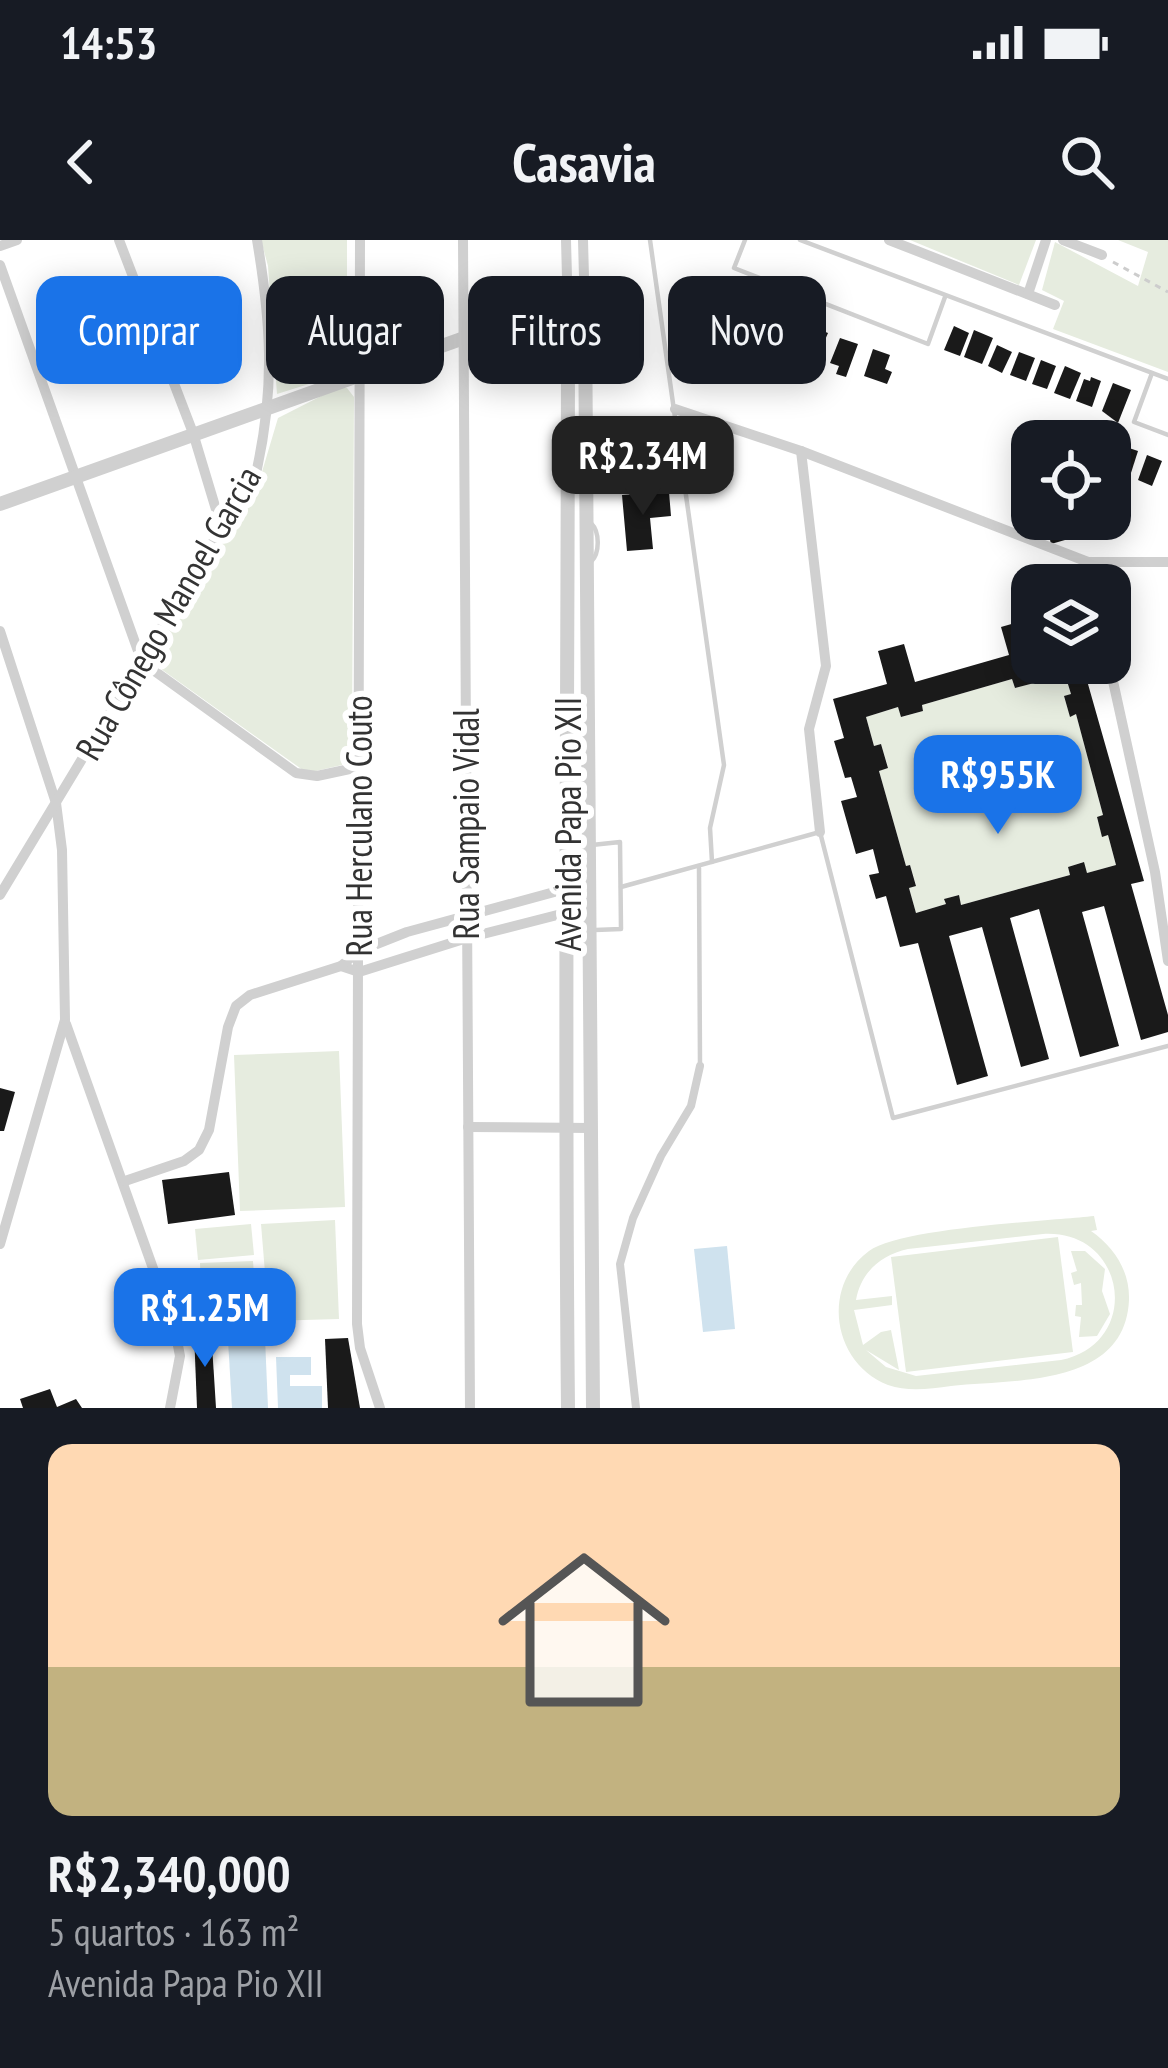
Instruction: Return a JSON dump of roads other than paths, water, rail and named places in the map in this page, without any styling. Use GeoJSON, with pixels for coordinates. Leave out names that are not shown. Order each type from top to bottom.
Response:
{"type":"FeatureCollection","features":[{"type":"Feature","properties":{"kind":"street"},"geometry":{"type":"LineString","coordinates":[[0,246],[17,240]]}},
{"type":"Feature","properties":{"kind":"street"},"geometry":{"type":"LineString","coordinates":[[119,240],[193,434],[221,526]]}},
{"type":"Feature","properties":{"kind":"street","name":"Rua Cônego Manoel Garcia"},"geometry":{"type":"LineString","coordinates":[[0,895],[256,469],[269,406],[267,301],[257,240]]}},
{"type":"Feature","properties":{"kind":"street","name":"Rua Herculano Couto"},"geometry":{"type":"LineString","coordinates":[[359,276],[360,240]]}},
{"type":"Feature","properties":{"kind":"street","name":"Rua Sampaio Vidal"},"geometry":{"type":"LineString","coordinates":[[463,240],[470,1408]]}},
{"type":"Feature","properties":{"kind":"street","name":"Avenida Papa Pio XII"},"geometry":{"type":"LineString","coordinates":[[566,240],[567,276]]}},
{"type":"Feature","properties":{"kind":"street","name":"Avenida Papa Pio XII"},"geometry":{"type":"LineString","coordinates":[[583,240],[584,276]]}},
{"type":"Feature","properties":{"kind":"street"},"geometry":{"type":"LineString","coordinates":[[891,240],[1055,305]]}},
{"type":"Feature","properties":{"kind":"street"},"geometry":{"type":"LineString","coordinates":[[1028,294],[1046,240]]}},
{"type":"Feature","properties":{"kind":"street"},"geometry":{"type":"LineString","coordinates":[[1063,240],[1102,255]]}},
{"type":"Feature","properties":{"kind":"street"},"geometry":{"type":"LineString","coordinates":[[0,265],[142,662],[296,773],[317,776],[358,767]]}},
{"type":"Feature","properties":{"kind":"street"},"geometry":{"type":"LineString","coordinates":[[444,345],[468,337]]}},
{"type":"Feature","properties":{"kind":"street"},"geometry":{"type":"LineString","coordinates":[[0,504],[330,384]]}},
{"type":"Feature","properties":{"kind":"street","name":"Rua Herculano Couto"},"geometry":{"type":"LineString","coordinates":[[358,384],[357,1324],[380,1408]]}},
{"type":"Feature","properties":{"kind":"street","name":"Avenida Papa Pio XII"},"geometry":{"type":"LineString","coordinates":[[568,384],[568,1408]]}},
{"type":"Feature","properties":{"kind":"street","name":"Avenida Papa Pio XII"},"geometry":{"type":"LineString","coordinates":[[585,384],[593,1408]]}},
{"type":"Feature","properties":{"kind":"street"},"geometry":{"type":"LineString","coordinates":[[675,409],[801,451],[1088,562],[1168,562]]}},
{"type":"Feature","properties":{"kind":"street"},"geometry":{"type":"LineString","coordinates":[[801,451],[826,666],[809,730],[820,832]]}},
{"type":"Feature","properties":{"kind":"street"},"geometry":{"type":"LineString","coordinates":[[568,480],[586,480]]}},
{"type":"Feature","properties":{"kind":"street"},"geometry":{"type":"LineString","coordinates":[[0,631],[56,803],[62,850],[64,1020],[0,1244]]}},
{"type":"Feature","properties":{"kind":"street"},"geometry":{"type":"LineString","coordinates":[[568,669],[587,670]]}},
{"type":"Feature","properties":{"kind":"street"},"geometry":{"type":"LineString","coordinates":[[1114,684],[1155,872],[1168,961]]}},
{"type":"Feature","properties":{"kind":"street"},"geometry":{"type":"LineString","coordinates":[[125,1181],[184,1161],[205,1142],[236,1006],[268,987],[341,966],[359,951],[466,915],[569,888]]}},
{"type":"Feature","properties":{"kind":"street"},"geometry":{"type":"LineString","coordinates":[[341,966],[359,972],[569,912]]}},
{"type":"Feature","properties":{"kind":"street"},"geometry":{"type":"LineString","coordinates":[[64,1020],[125,1181],[179,1347],[170,1408]]}},
{"type":"Feature","properties":{"kind":"street"},"geometry":{"type":"LineString","coordinates":[[635,1408],[620,1264],[633,1218],[661,1156],[691,1106],[700,1066]]}},
{"type":"Feature","properties":{"kind":"street"},"geometry":{"type":"LineString","coordinates":[[468,1127],[590,1128]]}},
{"type":"Feature","properties":{"kind":"lane"},"geometry":{"type":"LineString","coordinates":[[650,240],[724,765],[710,828],[712,862]]}},
{"type":"Feature","properties":{"kind":"lane"},"geometry":{"type":"LineString","coordinates":[[745,240],[734,268],[928,344],[945,295]]}},
{"type":"Feature","properties":{"kind":"lane"},"geometry":{"type":"LineString","coordinates":[[800,240],[1168,379]]}},
{"type":"Feature","properties":{"kind":"lane"},"geometry":{"type":"LineString","coordinates":[[1152,373],[1135,422],[1168,435]]}},
{"type":"Feature","properties":{"kind":"lane"},"geometry":{"type":"LineString","coordinates":[[621,887],[820,832],[893,1118],[1168,1046]]}},
{"type":"Feature","properties":{"kind":"lane"},"geometry":{"type":"LineString","coordinates":[[569,848],[620,842],[621,887],[621,929],[569,931]]}},
{"type":"Feature","properties":{"kind":"lane"},"geometry":{"type":"LineString","coordinates":[[699,866],[700,1066]]}},
{"type":"Feature","properties":{"kind":"water"},"geometry":{"type":"Polygon","coordinates":[[[727,1246],[735,1329],[703,1332],[694,1249],[727,1246]]]}},
{"type":"Feature","properties":{"kind":"water"},"geometry":{"type":"Polygon","coordinates":[[[265,1338],[268,1408],[232,1408],[228,1340],[265,1338]]]}},
{"type":"Feature","properties":{"kind":"water"},"geometry":{"type":"Polygon","coordinates":[[[276,1357],[311,1357],[311,1375],[290,1375],[290,1386],[322,1386],[322,1408],[278,1408],[276,1357]]]}}]}
